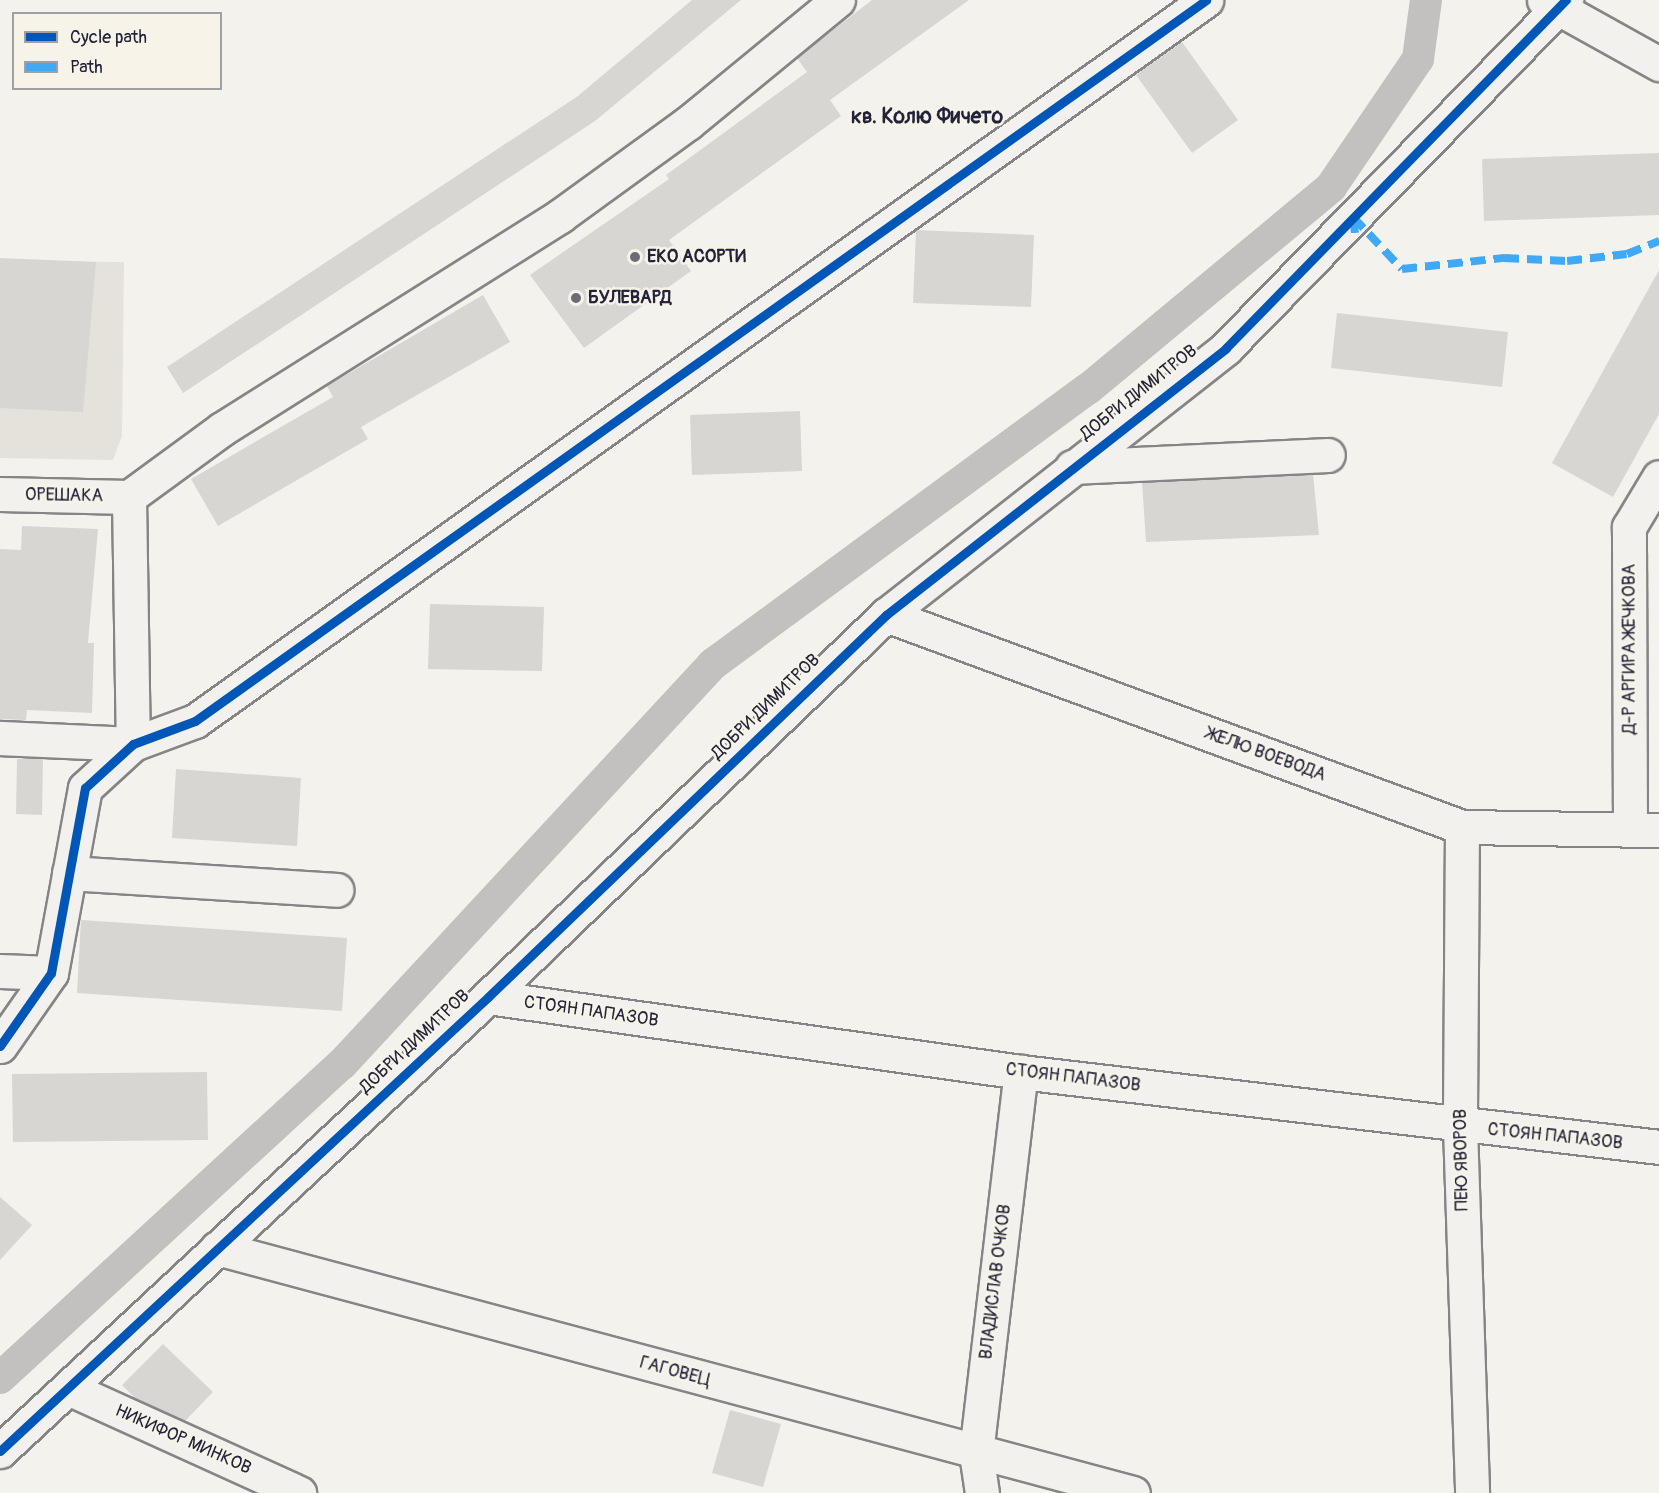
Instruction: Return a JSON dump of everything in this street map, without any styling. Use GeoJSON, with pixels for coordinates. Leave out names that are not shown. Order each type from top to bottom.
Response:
{"type":"FeatureCollection","features":[{"type":"Feature","properties":{"kind":"street"},"geometry":{"type":"LineString","coordinates":[[133,744],[129,497],[222,429],[560,216],[688,123],[838,0]]}},
{"type":"Feature","properties":{"kind":"street"},"geometry":{"type":"LineString","coordinates":[[0,1047],[51,973],[86,788],[133,744],[195,721],[1206,0]]}},
{"type":"Feature","properties":{"kind":"street"},"geometry":{"type":"LineString","coordinates":[[1555,3],[1659,64]]}},
{"type":"Feature","properties":{"kind":"street","name":"ДОБРИ ДИМИТРОВ"},"geometry":{"type":"LineString","coordinates":[[0,1451],[488,997],[886,615],[1226,348],[1555,3]]}},
{"type":"Feature","properties":{"kind":"street"},"geometry":{"type":"LineString","coordinates":[[1072,467],[1328,455]]}},
{"type":"Feature","properties":{"kind":"street","name":"Д-Р АРГИРА ЖЕЧКОВА"},"geometry":{"type":"LineString","coordinates":[[1645,830],[1644,527],[1659,477]]}},
{"type":"Feature","properties":{"kind":"street","name":"ОРЕШАКА"},"geometry":{"type":"LineString","coordinates":[[0,494],[129,497]]}},
{"type":"Feature","properties":{"kind":"street","name":"ЖЕЛЮ ВОЕВОДА"},"geometry":{"type":"LineString","coordinates":[[886,615],[1462,827],[1645,830]]}},
{"type":"Feature","properties":{"kind":"street"},"geometry":{"type":"LineString","coordinates":[[0,738],[133,744]]}},
{"type":"Feature","properties":{"kind":"street","name":"ПЕЮ ЯВОРОВ"},"geometry":{"type":"LineString","coordinates":[[1462,827],[1460,1127],[1472,1493]]}},
{"type":"Feature","properties":{"kind":"street"},"geometry":{"type":"LineString","coordinates":[[69,873],[336,890]]}},
{"type":"Feature","properties":{"kind":"street"},"geometry":{"type":"LineString","coordinates":[[0,971],[51,973]]}},
{"type":"Feature","properties":{"kind":"street","name":"СТОЯН ПАПАЗОВ"},"geometry":{"type":"LineString","coordinates":[[488,997],[1021,1072],[1460,1127],[1659,1147]]}},
{"type":"Feature","properties":{"kind":"street","name":"ВЛАДИСЛАВ ОЧКОВ"},"geometry":{"type":"LineString","coordinates":[[982,1493],[976,1453],[1021,1072]]}},
{"type":"Feature","properties":{"kind":"street","name":"ГАГОВЕЦ"},"geometry":{"type":"LineString","coordinates":[[217,1248],[976,1453],[1134,1493]]}},
{"type":"Feature","properties":{"kind":"street","name":"НИКИФОР МИНКОВ"},"geometry":{"type":"LineString","coordinates":[[68,1388],[299,1493]]}},
{"type":"Feature","properties":{"kind":"shaded area"},"geometry":{"type":"Polygon","coordinates":[[[0,261],[124,262],[122,436],[113,460],[0,458],[0,261]]]}},
{"type":"Feature","properties":{"kind":"building"},"geometry":{"type":"Polygon","coordinates":[[[692,0],[741,0],[595,121],[183,393],[167,367],[578,96],[692,0]]]}},
{"type":"Feature","properties":{"kind":"building"},"geometry":{"type":"Polygon","coordinates":[[[872,0],[969,0],[830,100],[841,116],[669,240],[691,271],[584,348],[530,275],[669,179],[666,175],[807,72],[797,58],[872,0]]]}},
{"type":"Feature","properties":{"kind":"building"},"geometry":{"type":"Polygon","coordinates":[[[1182,42],[1238,120],[1192,153],[1136,75],[1182,42]]]}},
{"type":"Feature","properties":{"kind":"building"},"geometry":{"type":"Polygon","coordinates":[[[1659,153],[1659,215],[1484,221],[1482,159],[1659,153]]]}},
{"type":"Feature","properties":{"kind":"building"},"geometry":{"type":"Polygon","coordinates":[[[916,230],[1034,235],[1031,307],[913,303],[916,230]]]}},
{"type":"Feature","properties":{"kind":"building"},"geometry":{"type":"Polygon","coordinates":[[[0,258],[96,262],[83,412],[0,408],[0,258]]]}},
{"type":"Feature","properties":{"kind":"building"},"geometry":{"type":"Polygon","coordinates":[[[1659,270],[1659,414],[1613,497],[1552,463],[1659,270]]]}},
{"type":"Feature","properties":{"kind":"building"},"geometry":{"type":"Polygon","coordinates":[[[483,295],[510,342],[361,427],[368,439],[218,526],[191,479],[333,397],[327,386],[483,295]]]}},
{"type":"Feature","properties":{"kind":"building"},"geometry":{"type":"Polygon","coordinates":[[[1337,313],[1508,332],[1502,387],[1331,368],[1337,313]]]}},
{"type":"Feature","properties":{"kind":"building"},"geometry":{"type":"Polygon","coordinates":[[[800,411],[802,471],[692,475],[690,415],[800,411]]]}},
{"type":"Feature","properties":{"kind":"building"},"geometry":{"type":"Polygon","coordinates":[[[1313,474],[1319,535],[1146,542],[1142,482],[1313,474]]]}},
{"type":"Feature","properties":{"kind":"building"},"geometry":{"type":"Polygon","coordinates":[[[22,526],[98,529],[88,643],[94,643],[92,713],[27,710],[26,720],[0,719],[0,549],[21,550],[22,526]]]}},
{"type":"Feature","properties":{"kind":"building"},"geometry":{"type":"Polygon","coordinates":[[[430,604],[544,607],[542,671],[428,669],[430,604]]]}},
{"type":"Feature","properties":{"kind":"building"},"geometry":{"type":"Polygon","coordinates":[[[17,759],[43,759],[42,815],[16,814],[17,759]]]}},
{"type":"Feature","properties":{"kind":"building"},"geometry":{"type":"Polygon","coordinates":[[[176,769],[301,778],[297,846],[172,838],[176,769]]]}},
{"type":"Feature","properties":{"kind":"building"},"geometry":{"type":"Polygon","coordinates":[[[81,920],[347,938],[342,1011],[77,993],[81,920]]]}},
{"type":"Feature","properties":{"kind":"building"},"geometry":{"type":"Polygon","coordinates":[[[207,1072],[208,1140],[13,1142],[12,1074],[207,1072]]]}},
{"type":"Feature","properties":{"kind":"building"},"geometry":{"type":"Polygon","coordinates":[[[0,1197],[32,1225],[0,1260],[0,1197]]]}},
{"type":"Feature","properties":{"kind":"building"},"geometry":{"type":"Polygon","coordinates":[[[163,1344],[213,1392],[185,1421],[135,1398],[122,1385],[163,1344]]]}},
{"type":"Feature","properties":{"kind":"building"},"geometry":{"type":"Polygon","coordinates":[[[730,1410],[781,1424],[763,1487],[712,1473],[730,1410]]]}},
{"type":"Feature","properties":{"kind":"waterway"},"geometry":{"type":"LineString","coordinates":[[0,1378],[342,1064],[713,664],[1088,389],[1331,187],[1418,59],[1426,0]]}},
{"type":"Feature","properties":{"kind":"marked path"},"geometry":{"type":"LineString","coordinates":[[1355,233],[1353,217],[1402,269],[1504,258],[1567,261],[1627,254],[1659,241]]}},
{"type":"Feature","properties":{"kind":"cycle path"},"geometry":{"type":"LineString","coordinates":[[0,1046],[51,973],[85,788],[133,744],[195,721],[1206,0]]}},
{"type":"Feature","properties":{"kind":"cycle path"},"geometry":{"type":"LineString","coordinates":[[0,1451],[488,997],[886,615],[1226,348],[1566,0]]}},
{"type":"Feature","properties":{"kind":"place","name":"ЕКО АСОРТИ"},"geometry":{"type":"Point","coordinates":[635,257]}},
{"type":"Feature","properties":{"kind":"place","name":"БУЛЕВАРД"},"geometry":{"type":"Point","coordinates":[576,298]}},
{"type":"Feature","properties":{"kind":"district","name":"кв. Колю Фичето"},"geometry":{"type":"Point","coordinates":[927,117]}}]}
